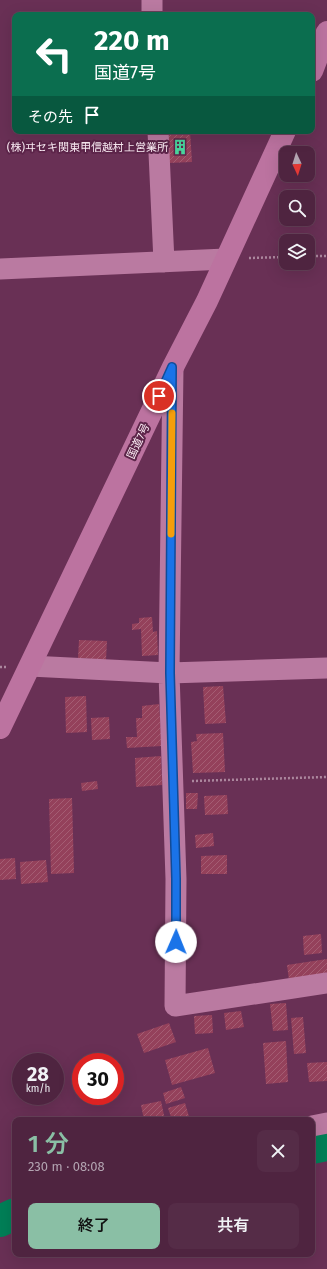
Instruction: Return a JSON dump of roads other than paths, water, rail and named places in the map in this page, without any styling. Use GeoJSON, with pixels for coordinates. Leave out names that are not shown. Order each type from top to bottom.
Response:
{"type":"FeatureCollection","features":[{"type":"Feature","properties":{"kind":"highway"},"geometry":{"type":"LineString","coordinates":[[315,63],[327,32]]}},
{"type":"Feature","properties":{"kind":"highway","name":"国道7号"},"geometry":{"type":"LineString","coordinates":[[0,728],[172,367],[226,259],[284,134]]}},
{"type":"Feature","properties":{"kind":"street"},"geometry":{"type":"LineString","coordinates":[[152,0],[152,12]]}},
{"type":"Feature","properties":{"kind":"street"},"geometry":{"type":"LineString","coordinates":[[158,134],[164,262]]}},
{"type":"Feature","properties":{"kind":"street"},"geometry":{"type":"LineString","coordinates":[[0,269],[226,259]]}},
{"type":"Feature","properties":{"kind":"street"},"geometry":{"type":"LineString","coordinates":[[172,367],[170,673],[176,879],[175,1006],[327,983]]}},
{"type":"Feature","properties":{"kind":"street"},"geometry":{"type":"LineString","coordinates":[[30,666],[170,673],[327,668]]}},
{"type":"Feature","properties":{"kind":"street"},"geometry":{"type":"LineString","coordinates":[[315,1125],[327,1123]]}},
{"type":"Feature","properties":{"kind":"waterway"},"geometry":{"type":"LineString","coordinates":[[315,1147],[327,1145]]}},
{"type":"Feature","properties":{"kind":"waterway"},"geometry":{"type":"LineString","coordinates":[[0,1221],[12,1215]]}},
{"type":"Feature","properties":{"kind":"place","name":"(株)ヰセキ関東甲信越村上営業所"},"geometry":{"type":"Point","coordinates":[180,147]}}]}
